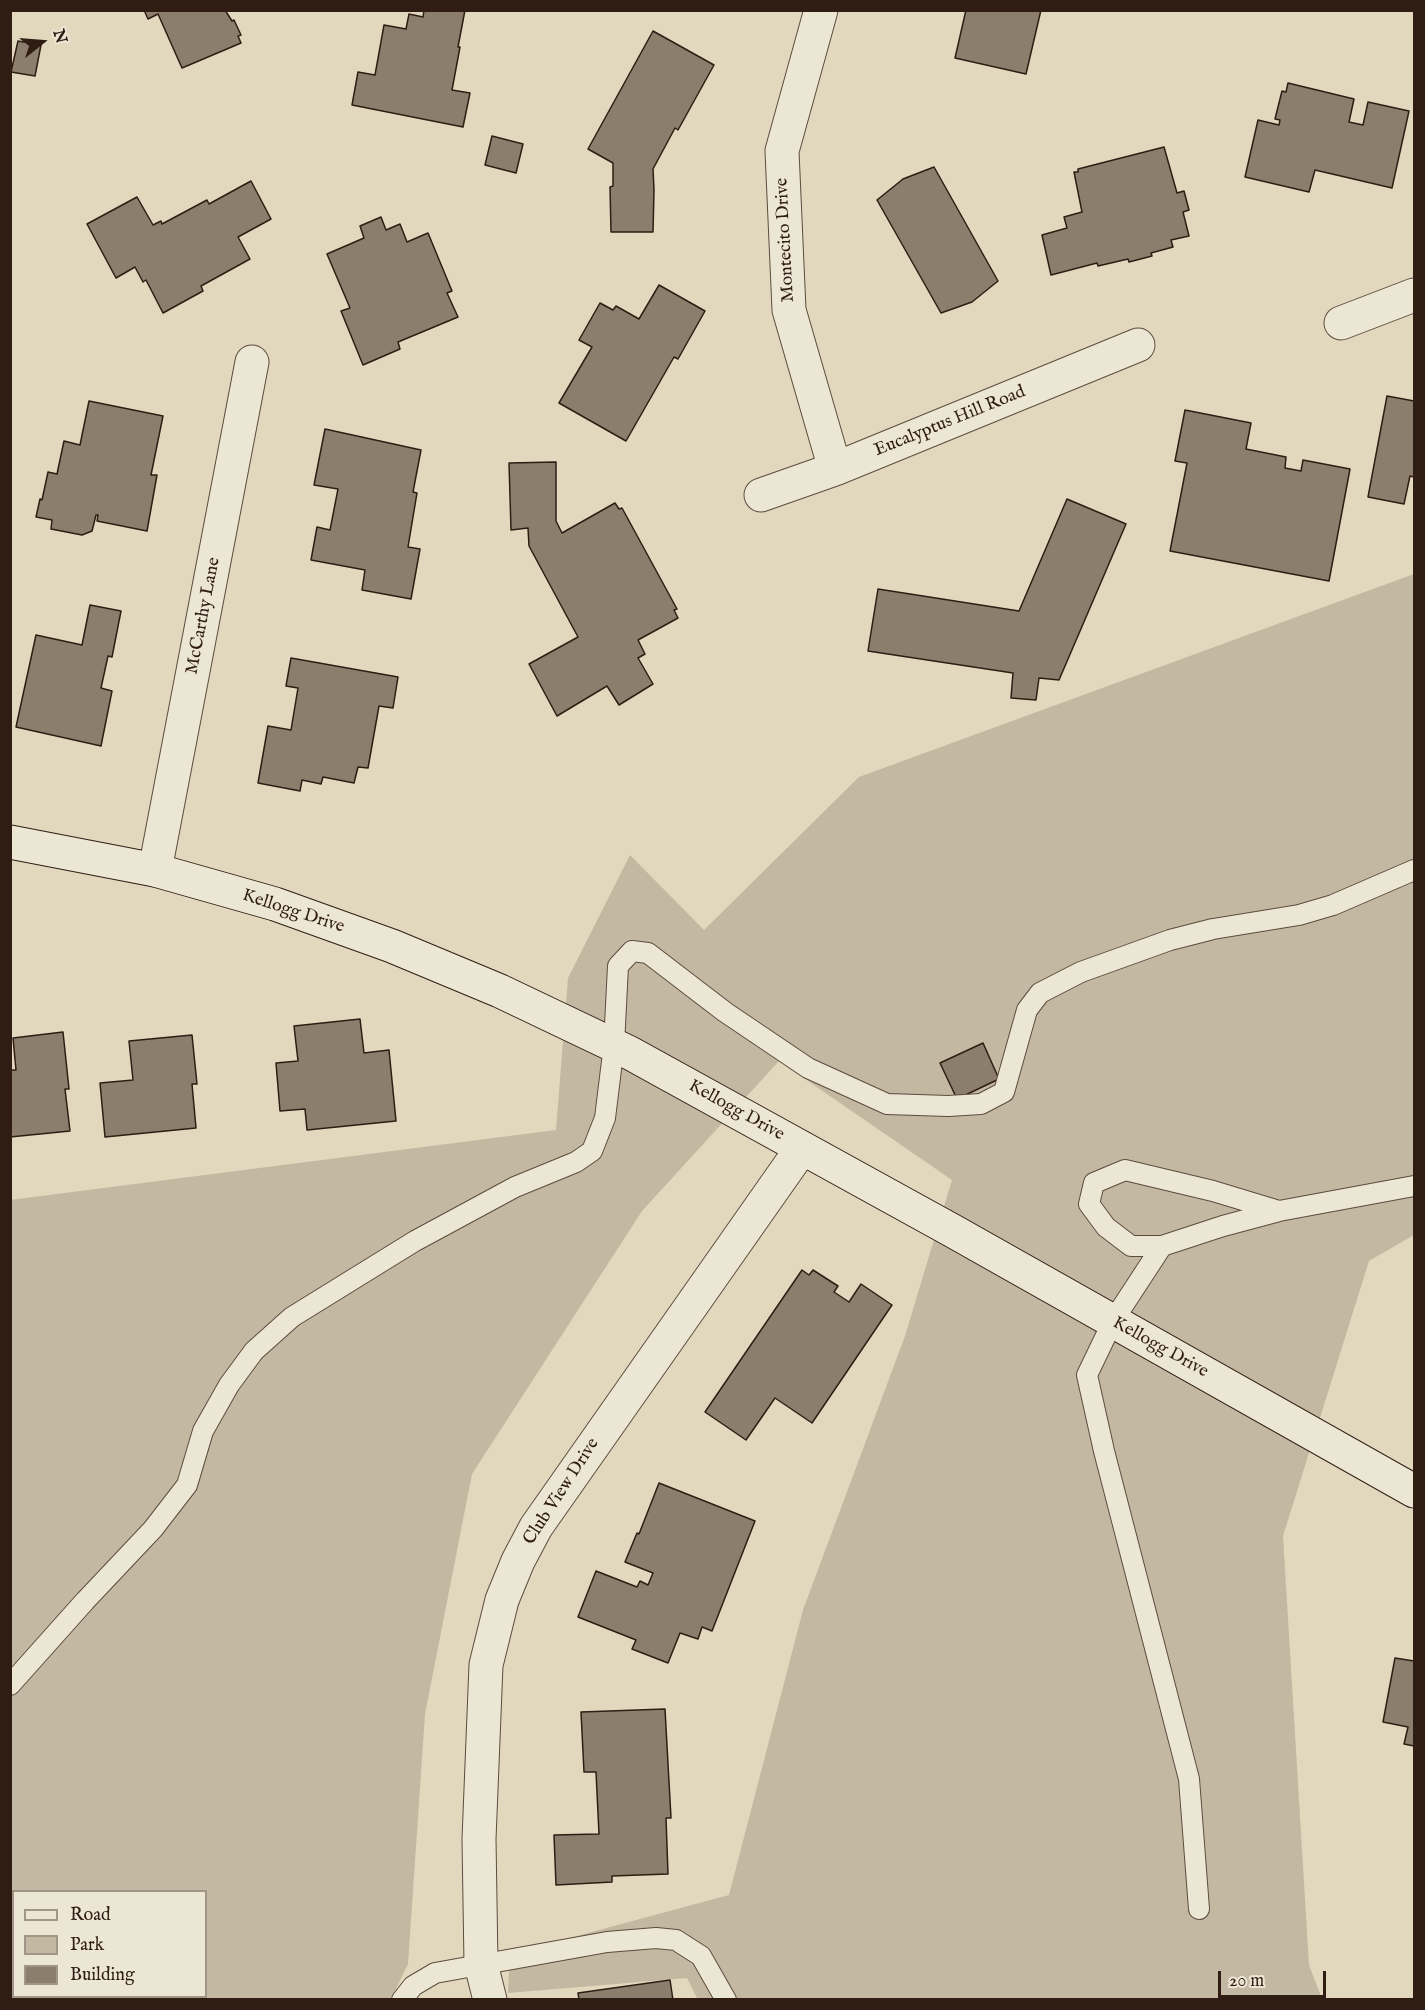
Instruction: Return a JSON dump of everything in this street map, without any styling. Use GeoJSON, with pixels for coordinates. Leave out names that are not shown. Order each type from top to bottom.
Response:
{"type":"FeatureCollection","features":[{"type":"Feature","properties":{"kind":"street","name":"Montecito Drive"},"geometry":{"type":"LineString","coordinates":[[821,10],[782,151],[789,310],[835,469]]}},
{"type":"Feature","properties":{"kind":"street"},"geometry":{"type":"LineString","coordinates":[[1341,323],[1414,295]]}},
{"type":"Feature","properties":{"kind":"street","name":"Eucalyptus Hill Road"},"geometry":{"type":"LineString","coordinates":[[761,495],[835,469],[1138,345]]}},
{"type":"Feature","properties":{"kind":"street","name":"McCarthy Lane"},"geometry":{"type":"LineString","coordinates":[[155,870],[252,362]]}},
{"type":"Feature","properties":{"kind":"street","name":"Kellogg Drive"},"geometry":{"type":"LineString","coordinates":[[10,842],[155,870],[275,904],[392,946],[500,991],[614,1045],[1113,1321],[1414,1491]]}},
{"type":"Feature","properties":{"kind":"street","name":"Club View Drive"},"geometry":{"type":"LineString","coordinates":[[490,2000],[481,1964],[479,1839],[486,1665],[502,1600],[518,1561],[536,1527],[802,1148]]}},
{"type":"Feature","properties":{"kind":"lane"},"geometry":{"type":"LineString","coordinates":[[10,1685],[153,1529],[187,1485],[203,1431],[229,1385],[254,1351],[292,1317],[415,1241],[515,1187],[576,1162],[592,1151],[605,1118],[614,1045],[618,966],[632,951],[648,953],[725,1012],[808,1068],[887,1104],[981,1104],[1004,1092],[1027,1010],[1040,993],[1081,972],[1170,940],[1213,928],[1299,915],[1333,904],[1414,870]]}},
{"type":"Feature","properties":{"kind":"lane"},"geometry":{"type":"LineString","coordinates":[[1280,1211],[1213,1191],[1125,1170],[1094,1183],[1089,1204],[1106,1227],[1131,1246],[1162,1246],[1280,1211],[1414,1186]]}},
{"type":"Feature","properties":{"kind":"lane"},"geometry":{"type":"LineString","coordinates":[[1162,1246],[1113,1321],[1087,1375],[1104,1451],[1189,1779],[1199,1909]]}},
{"type":"Feature","properties":{"kind":"lane"},"geometry":{"type":"LineString","coordinates":[[402,2000],[412,1986],[435,1973],[607,1942],[656,1938],[676,1940],[701,1956],[726,2000]]}},
{"type":"Feature","properties":{"kind":"green space"},"geometry":{"type":"Polygon","coordinates":[[[1414,574],[1414,1235],[1369,1261],[1283,1536],[1309,1965],[1322,1999],[698,2000],[687,1978],[508,1993],[510,1954],[729,1895],[803,1610],[905,1336],[952,1180],[779,1061],[642,1211],[472,1474],[425,1714],[408,1964],[391,1999],[11,1999],[10,1200],[556,1130],[568,978],[630,855],[704,930],[859,777],[1414,574]]]}},
{"type":"Feature","properties":{"kind":"building"},"geometry":{"type":"Polygon","coordinates":[[[144,10],[225,10],[232,21],[234,20],[241,35],[238,36],[241,43],[182,68],[158,14],[148,19],[144,10]]]}},
{"type":"Feature","properties":{"kind":"building"},"geometry":{"type":"Polygon","coordinates":[[[424,10],[465,10],[452,90],[470,93],[463,127],[352,105],[358,72],[375,75],[384,25],[406,29],[409,14],[423,17],[424,10]]]}},
{"type":"Feature","properties":{"kind":"building"},"geometry":{"type":"Polygon","coordinates":[[[966,10],[1041,10],[1026,74],[955,58],[966,10]]]}},
{"type":"Feature","properties":{"kind":"building"},"geometry":{"type":"Polygon","coordinates":[[[653,31],[714,65],[678,130],[675,128],[653,169],[653,232],[611,232],[610,187],[613,186],[613,163],[588,149],[653,31]]]}},
{"type":"Feature","properties":{"kind":"building"},"geometry":{"type":"Polygon","coordinates":[[[18,41],[41,45],[35,76],[11,72],[18,41]]]}},
{"type":"Feature","properties":{"kind":"building"},"geometry":{"type":"Polygon","coordinates":[[[1288,83],[1354,99],[1349,122],[1363,125],[1368,102],[1409,111],[1392,188],[1315,170],[1309,192],[1245,177],[1258,120],[1279,125],[1280,120],[1275,119],[1282,91],[1286,92],[1288,83]]]}},
{"type":"Feature","properties":{"kind":"building"},"geometry":{"type":"Polygon","coordinates":[[[492,136],[523,144],[516,173],[485,165],[492,136]]]}},
{"type":"Feature","properties":{"kind":"building"},"geometry":{"type":"Polygon","coordinates":[[[1164,147],[1177,193],[1184,191],[1189,210],[1183,212],[1189,236],[1171,240],[1173,247],[1151,253],[1152,256],[1098,266],[1097,263],[1051,275],[1042,235],[1067,228],[1064,217],[1082,212],[1074,172],[1078,172],[1078,169],[1164,147]]]}},
{"type":"Feature","properties":{"kind":"building"},"geometry":{"type":"Polygon","coordinates":[[[934,167],[998,281],[972,302],[941,313],[877,200],[903,179],[934,167]]]}},
{"type":"Feature","properties":{"kind":"building"},"geometry":{"type":"Polygon","coordinates":[[[251,181],[271,219],[238,237],[250,259],[201,286],[203,291],[163,313],[146,280],[143,282],[135,267],[116,278],[87,224],[137,197],[153,225],[161,221],[162,224],[207,200],[209,204],[251,181]]]}},
{"type":"Feature","properties":{"kind":"building"},"geometry":{"type":"Polygon","coordinates":[[[381,217],[386,230],[400,224],[407,242],[428,233],[452,291],[447,293],[458,317],[398,342],[400,349],[363,365],[341,311],[350,308],[327,254],[364,238],[360,226],[381,217]]]}},
{"type":"Feature","properties":{"kind":"building"},"geometry":{"type":"Polygon","coordinates":[[[659,285],[705,311],[678,359],[674,357],[626,441],[559,403],[592,347],[579,340],[600,303],[613,310],[616,306],[639,319],[659,285]]]}},
{"type":"Feature","properties":{"kind":"building"},"geometry":{"type":"Polygon","coordinates":[[[1387,396],[1414,401],[1414,477],[1410,476],[1404,504],[1368,497],[1387,396]]]}},
{"type":"Feature","properties":{"kind":"building"},"geometry":{"type":"Polygon","coordinates":[[[89,401],[163,416],[151,475],[157,475],[147,531],[97,521],[98,515],[96,515],[92,531],[82,535],[51,529],[52,520],[36,517],[48,472],[57,474],[64,441],[80,445],[89,401]]]}},
{"type":"Feature","properties":{"kind":"building"},"geometry":{"type":"Polygon","coordinates":[[[1185,410],[1251,423],[1246,449],[1286,457],[1285,468],[1301,471],[1303,460],[1350,469],[1329,581],[1170,551],[1187,463],[1175,461],[1185,410]]]}},
{"type":"Feature","properties":{"kind":"building"},"geometry":{"type":"Polygon","coordinates":[[[325,429],[421,450],[413,492],[417,493],[408,547],[420,549],[411,599],[362,590],[365,570],[311,560],[317,527],[330,530],[338,489],[314,485],[325,429]]]}},
{"type":"Feature","properties":{"kind":"building"},"geometry":{"type":"Polygon","coordinates":[[[556,462],[556,521],[562,533],[615,503],[619,509],[622,508],[677,609],[674,610],[678,618],[638,640],[645,654],[638,658],[653,684],[619,705],[607,686],[557,716],[529,664],[578,637],[529,546],[528,528],[511,530],[509,463],[556,462]]]}},
{"type":"Feature","properties":{"kind":"building"},"geometry":{"type":"Polygon","coordinates":[[[1067,499],[1126,524],[1059,680],[1039,678],[1036,700],[1011,698],[1013,673],[868,651],[878,589],[1019,611],[1067,499]]]}},
{"type":"Feature","properties":{"kind":"building"},"geometry":{"type":"Polygon","coordinates":[[[90,605],[121,611],[112,657],[108,656],[101,688],[112,691],[101,746],[16,727],[36,635],[82,645],[90,605]]]}},
{"type":"Feature","properties":{"kind":"building"},"geometry":{"type":"Polygon","coordinates":[[[291,658],[398,677],[393,708],[379,706],[368,768],[358,767],[354,783],[323,777],[321,784],[302,780],[300,791],[258,783],[268,726],[291,730],[298,688],[286,686],[291,658]]]}},
{"type":"Feature","properties":{"kind":"building"},"geometry":{"type":"Polygon","coordinates":[[[360,1019],[364,1053],[389,1050],[396,1121],[307,1130],[305,1109],[280,1111],[276,1063],[298,1061],[294,1026],[360,1019]]]}},
{"type":"Feature","properties":{"kind":"building"},"geometry":{"type":"Polygon","coordinates":[[[63,1032],[69,1089],[65,1089],[70,1131],[10,1137],[10,1070],[16,1070],[13,1038],[63,1032]]]}},
{"type":"Feature","properties":{"kind":"building"},"geometry":{"type":"Polygon","coordinates":[[[192,1035],[197,1084],[192,1084],[196,1128],[105,1137],[100,1083],[133,1080],[129,1041],[192,1035]]]}},
{"type":"Feature","properties":{"kind":"building"},"geometry":{"type":"Polygon","coordinates":[[[983,1043],[999,1079],[957,1099],[940,1063],[983,1043]]]}},
{"type":"Feature","properties":{"kind":"building"},"geometry":{"type":"Polygon","coordinates":[[[802,1270],[809,1275],[813,1270],[838,1286],[834,1292],[849,1302],[861,1284],[892,1305],[812,1423],[775,1398],[746,1440],[705,1412],[802,1270]]]}},
{"type":"Feature","properties":{"kind":"building"},"geometry":{"type":"Polygon","coordinates":[[[659,1483],[755,1521],[712,1631],[702,1627],[698,1639],[680,1633],[668,1663],[632,1649],[636,1640],[578,1617],[596,1571],[637,1587],[640,1581],[648,1585],[653,1573],[625,1562],[659,1483]]]}},
{"type":"Feature","properties":{"kind":"building"},"geometry":{"type":"Polygon","coordinates":[[[1395,1658],[1414,1661],[1414,1746],[1404,1744],[1408,1727],[1383,1722],[1395,1658]]]}},
{"type":"Feature","properties":{"kind":"building"},"geometry":{"type":"Polygon","coordinates":[[[665,1709],[671,1818],[666,1818],[668,1874],[612,1876],[612,1882],[556,1885],[554,1835],[599,1834],[596,1772],[584,1772],[581,1712],[665,1709]]]}},
{"type":"Feature","properties":{"kind":"building"},"geometry":{"type":"Polygon","coordinates":[[[670,1980],[673,2000],[579,2000],[578,1993],[670,1980]]]}}]}
